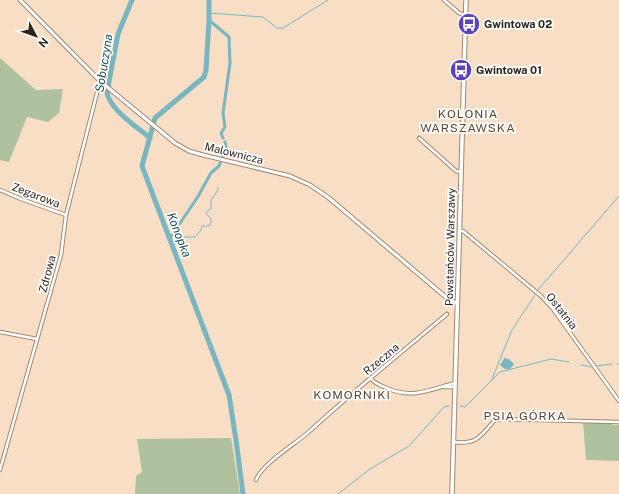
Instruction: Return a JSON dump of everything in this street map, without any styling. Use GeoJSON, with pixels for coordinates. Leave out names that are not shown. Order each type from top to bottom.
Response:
{"type":"FeatureCollection","features":[{"type":"Feature","properties":{"kind":"main road","name":"Powstańców Warszawy"},"geometry":{"type":"LineString","coordinates":[[452,494],[466,0]]}},
{"type":"Feature","properties":{"kind":"street","name":"Malownicza"},"geometry":{"type":"LineString","coordinates":[[20,0],[100,81],[175,143],[190,151],[290,176],[310,185],[329,198],[448,299],[457,303]]}},
{"type":"Feature","properties":{"kind":"street"},"geometry":{"type":"LineString","coordinates":[[444,0],[461,15],[465,16]]}},
{"type":"Feature","properties":{"kind":"street","name":"Zdrowa"},"geometry":{"type":"LineString","coordinates":[[0,470],[61,255],[66,215],[100,81]]}},
{"type":"Feature","properties":{"kind":"street"},"geometry":{"type":"LineString","coordinates":[[419,138],[456,171],[460,172]]}},
{"type":"Feature","properties":{"kind":"street","name":"Zegarowa"},"geometry":{"type":"LineString","coordinates":[[0,190],[66,215]]}},
{"type":"Feature","properties":{"kind":"street","name":"Ostatnia"},"geometry":{"type":"LineString","coordinates":[[459,231],[463,231],[541,296],[553,309],[619,401]]}},
{"type":"Feature","properties":{"kind":"street","name":"Rzeczna"},"geometry":{"type":"LineString","coordinates":[[256,480],[260,472],[279,455],[311,430],[332,410],[447,314]]}},
{"type":"Feature","properties":{"kind":"street"},"geometry":{"type":"LineString","coordinates":[[0,332],[37,339]]}},
{"type":"Feature","properties":{"kind":"street"},"geometry":{"type":"LineString","coordinates":[[370,378],[378,384],[395,392],[403,393],[421,393],[441,387],[455,385]]}},
{"type":"Feature","properties":{"kind":"street"},"geometry":{"type":"LineString","coordinates":[[454,442],[464,444],[482,436],[496,419],[619,422]]}},
{"type":"Feature","properties":{"kind":"green space"},"geometry":{"type":"Polygon","coordinates":[[[0,58],[36,90],[63,89],[59,113],[48,122],[27,117],[9,162],[0,160],[0,58]]]}},
{"type":"Feature","properties":{"kind":"green space"},"geometry":{"type":"Polygon","coordinates":[[[583,422],[612,423],[612,425],[619,425],[619,461],[586,460],[583,422]]]}},
{"type":"Feature","properties":{"kind":"green space"},"geometry":{"type":"Polygon","coordinates":[[[231,438],[240,494],[135,494],[136,476],[142,472],[137,439],[231,438]]]}},
{"type":"Feature","properties":{"kind":"water"},"geometry":{"type":"Polygon","coordinates":[[[505,357],[514,364],[510,369],[505,369],[500,365],[505,357]]]}},
{"type":"Feature","properties":{"kind":"waterway","name":"Sobuczyna"},"geometry":{"type":"LineString","coordinates":[[132,0],[118,34],[107,92],[113,105],[118,111],[150,138]]}},
{"type":"Feature","properties":{"kind":"waterway","name":"Konopka"},"geometry":{"type":"LineString","coordinates":[[209,0],[206,70],[204,77],[155,118],[142,166],[229,395],[243,494]]}},
{"type":"Feature","properties":{"kind":"waterway"},"geometry":{"type":"LineString","coordinates":[[209,13],[263,17],[277,28],[283,28],[328,0]]}},
{"type":"Feature","properties":{"kind":"waterway"},"geometry":{"type":"LineString","coordinates":[[209,20],[229,37],[230,63],[223,113],[225,127],[221,133],[223,138]]}},
{"type":"Feature","properties":{"kind":"waterway"},"geometry":{"type":"LineString","coordinates":[[170,238],[197,198],[211,173],[219,166],[226,146],[225,142]]}},
{"type":"Feature","properties":{"kind":"waterway"},"geometry":{"type":"LineString","coordinates":[[180,237],[195,237],[201,230],[202,226],[209,226],[211,219],[206,213],[211,209],[211,200],[218,190],[218,187]]}},
{"type":"Feature","properties":{"kind":"waterway"},"geometry":{"type":"LineString","coordinates":[[538,290],[619,196]]}},
{"type":"Feature","properties":{"kind":"waterway"},"geometry":{"type":"LineString","coordinates":[[492,379],[512,330],[535,295]]}},
{"type":"Feature","properties":{"kind":"waterway"},"geometry":{"type":"LineString","coordinates":[[460,406],[465,407],[500,372],[551,359],[569,362]]}},
{"type":"Feature","properties":{"kind":"waterway"},"geometry":{"type":"LineString","coordinates":[[596,366],[612,364]]}},
{"type":"Feature","properties":{"kind":"waterway"},"geometry":{"type":"LineString","coordinates":[[581,365],[591,367]]}},
{"type":"Feature","properties":{"kind":"waterway"},"geometry":{"type":"LineString","coordinates":[[410,445],[444,407],[449,406]]}},
{"type":"Feature","properties":{"kind":"waterway"},"geometry":{"type":"LineString","coordinates":[[338,494],[370,469],[409,446]]}},
{"type":"Feature","properties":{"kind":"place","name":"Gwintowa 02"},"geometry":{"type":"Point","coordinates":[469,24]}},
{"type":"Feature","properties":{"kind":"place","name":"Gwintowa 01"},"geometry":{"type":"Point","coordinates":[461,70]}},
{"type":"Feature","properties":{"kind":"district","name":"KOLONIA WARSZAWSKA"},"geometry":{"type":"Point","coordinates":[468,121]}},
{"type":"Feature","properties":{"kind":"district","name":"KOMORNIKI"},"geometry":{"type":"Point","coordinates":[352,395]}},
{"type":"Feature","properties":{"kind":"district","name":"PSIA GÓRKA"},"geometry":{"type":"Point","coordinates":[525,416]}}]}
